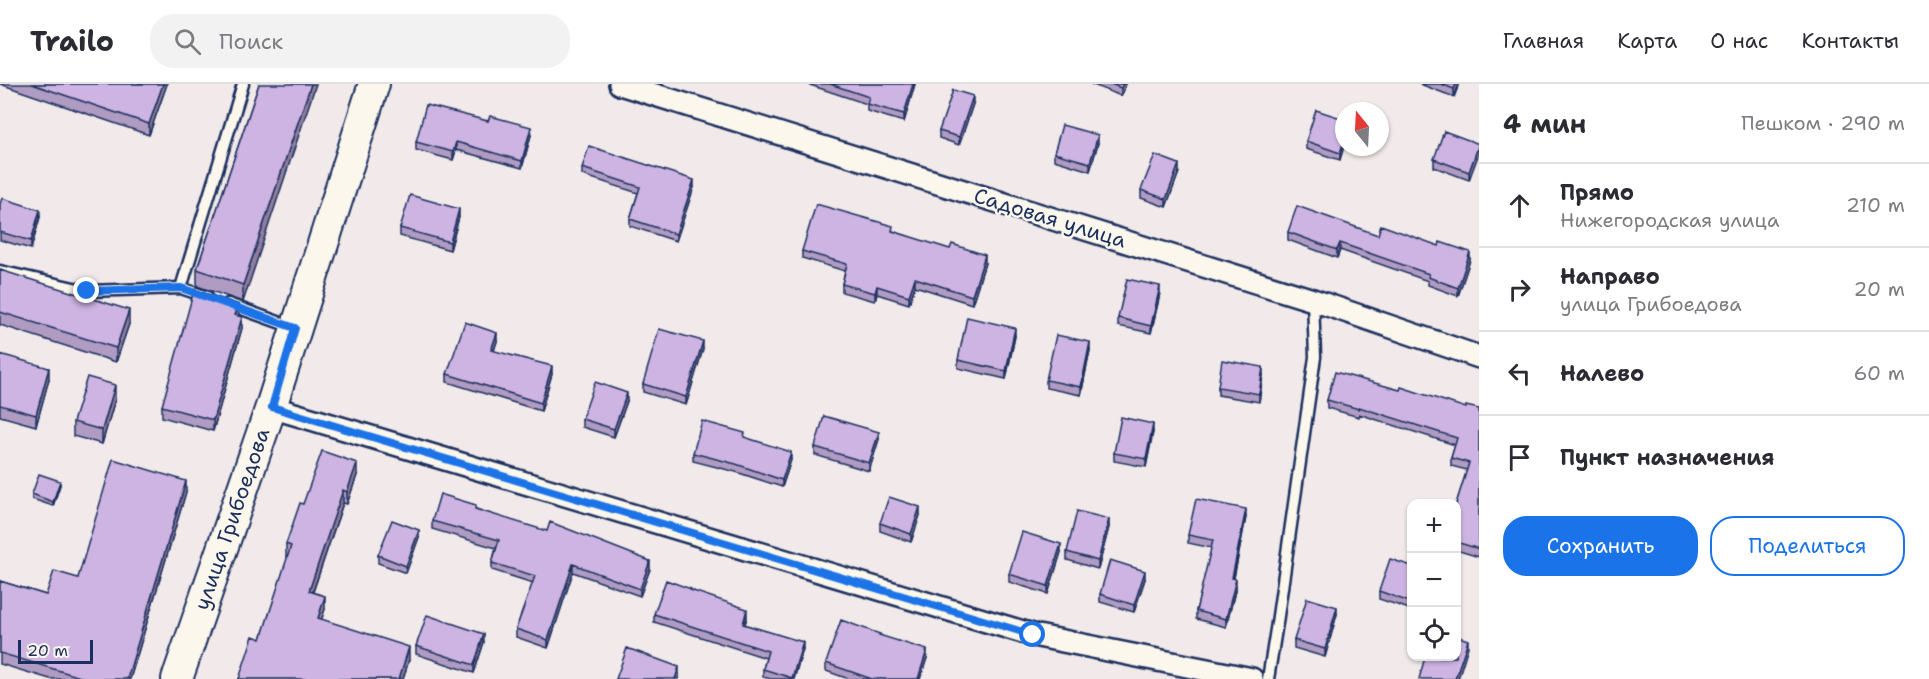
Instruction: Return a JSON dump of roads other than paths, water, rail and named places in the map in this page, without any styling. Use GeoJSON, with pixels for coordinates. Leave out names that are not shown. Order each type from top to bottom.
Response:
{"type":"FeatureCollection","features":[{"type":"Feature","properties":{"kind":"street","name":"улица Грибоедова"},"geometry":{"type":"LineString","coordinates":[[177,679],[272,407],[295,328],[374,84]]}},
{"type":"Feature","properties":{"kind":"street","name":"Садовая улица"},"geometry":{"type":"LineString","coordinates":[[621,84],[1313,300],[1479,357]]}},
{"type":"Feature","properties":{"kind":"street"},"geometry":{"type":"LineString","coordinates":[[272,407],[1033,635],[1252,679]]}},
{"type":"Feature","properties":{"kind":"lane"},"geometry":{"type":"LineString","coordinates":[[181,288],[243,84]]}},
{"type":"Feature","properties":{"kind":"lane"},"geometry":{"type":"LineString","coordinates":[[0,271],[87,291],[181,288],[295,328]]}},
{"type":"Feature","properties":{"kind":"lane"},"geometry":{"type":"LineString","coordinates":[[1268,679],[1315,357],[1313,300]]}}]}
